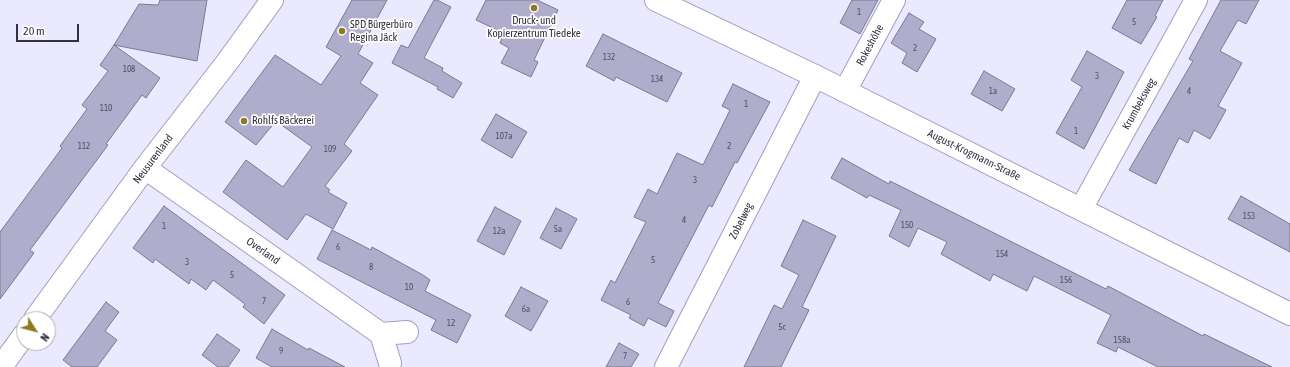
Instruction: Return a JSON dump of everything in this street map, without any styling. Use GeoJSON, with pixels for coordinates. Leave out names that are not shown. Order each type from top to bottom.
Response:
{"type":"FeatureCollection","features":[{"type":"Feature","properties":{"kind":"street","name":"Neusurenland"},"geometry":{"type":"LineString","coordinates":[[41,311],[145,168],[228,61],[272,0]]}},
{"type":"Feature","properties":{"kind":"street","name":"August-Krogmann-Straße"},"geometry":{"type":"LineString","coordinates":[[656,0],[846,91],[1290,314]]}},
{"type":"Feature","properties":{"kind":"street","name":"Rokeshöhe"},"geometry":{"type":"LineString","coordinates":[[846,91],[894,0]]}},
{"type":"Feature","properties":{"kind":"street","name":"Krumbeksweg"},"geometry":{"type":"LineString","coordinates":[[1081,208],[1196,0]]}},
{"type":"Feature","properties":{"kind":"street","name":"Zobelweg"},"geometry":{"type":"LineString","coordinates":[[666,367],[815,76]]}},
{"type":"Feature","properties":{"kind":"street","name":"Overland"},"geometry":{"type":"LineString","coordinates":[[145,168],[381,334]]}},
{"type":"Feature","properties":{"kind":"street"},"geometry":{"type":"LineString","coordinates":[[390,363],[381,334],[407,332]]}},
{"type":"Feature","properties":{"kind":"street"},"geometry":{"type":"LineString","coordinates":[[1,367],[16,346]]}},
{"type":"Feature","properties":{"kind":"building"},"geometry":{"type":"Polygon","coordinates":[[[160,0],[207,0],[197,61],[114,45],[139,4],[158,5],[160,0]]]}},
{"type":"Feature","properties":{"kind":"building"},"geometry":{"type":"Polygon","coordinates":[[[352,0],[387,0],[358,54],[373,63],[360,83],[378,95],[344,144],[352,151],[325,186],[330,190],[328,192],[347,203],[333,229],[306,214],[287,240],[223,192],[246,160],[283,187],[312,147],[276,121],[256,145],[225,122],[275,55],[321,85],[341,56],[326,47],[352,0]]]}},
{"type":"Feature","properties":{"kind":"building"},"geometry":{"type":"Polygon","coordinates":[[[434,0],[451,7],[424,58],[443,68],[442,71],[462,83],[453,98],[437,89],[438,87],[392,63],[401,45],[408,48],[434,0]]]}},
{"type":"Feature","properties":{"kind":"building"},"geometry":{"type":"Polygon","coordinates":[[[486,0],[537,0],[558,10],[534,60],[538,62],[531,77],[501,63],[509,48],[500,43],[504,33],[476,20],[486,0]]]}},
{"type":"Feature","properties":{"kind":"building"},"geometry":{"type":"Polygon","coordinates":[[[852,0],[878,0],[860,34],[840,23],[852,0]]]}},
{"type":"Feature","properties":{"kind":"building"},"geometry":{"type":"Polygon","coordinates":[[[1127,0],[1163,0],[1155,16],[1157,17],[1141,44],[1112,28],[1127,0]]]}},
{"type":"Feature","properties":{"kind":"building"},"geometry":{"type":"Polygon","coordinates":[[[1221,0],[1259,0],[1246,24],[1238,20],[1220,51],[1242,63],[1218,106],[1226,110],[1210,139],[1194,130],[1188,143],[1179,138],[1156,184],[1129,170],[1193,61],[1189,59],[1221,0]]]}},
{"type":"Feature","properties":{"kind":"building"},"geometry":{"type":"Polygon","coordinates":[[[909,13],[924,22],[919,29],[936,39],[917,72],[902,63],[907,53],[891,43],[909,13]]]}},
{"type":"Feature","properties":{"kind":"building"},"geometry":{"type":"Polygon","coordinates":[[[603,34],[682,73],[667,102],[616,77],[614,81],[586,66],[603,34]]]}},
{"type":"Feature","properties":{"kind":"building"},"geometry":{"type":"Polygon","coordinates":[[[114,45],[160,78],[146,98],[142,95],[106,144],[108,145],[30,250],[34,253],[0,299],[0,232],[62,148],[60,146],[87,109],[82,105],[108,71],[100,65],[114,45]]]}},
{"type":"Feature","properties":{"kind":"building"},"geometry":{"type":"Polygon","coordinates":[[[1087,51],[1124,72],[1084,149],[1056,133],[1082,87],[1071,80],[1087,51]]]}},
{"type":"Feature","properties":{"kind":"building"},"geometry":{"type":"Polygon","coordinates":[[[984,71],[1015,89],[1002,111],[971,94],[984,71]]]}},
{"type":"Feature","properties":{"kind":"building"},"geometry":{"type":"Polygon","coordinates":[[[733,84],[770,102],[737,163],[735,162],[712,207],[709,205],[658,303],[674,311],[666,327],[648,318],[644,326],[629,318],[631,315],[601,300],[611,280],[615,283],[646,222],[634,217],[648,189],[657,194],[677,153],[703,165],[730,110],[722,106],[733,84]]]}},
{"type":"Feature","properties":{"kind":"building"},"geometry":{"type":"Polygon","coordinates":[[[496,114],[527,132],[512,158],[481,140],[496,114]]]}},
{"type":"Feature","properties":{"kind":"building"},"geometry":{"type":"Polygon","coordinates":[[[842,158],[889,184],[890,181],[1106,289],[1108,286],[1203,336],[1204,334],[1272,367],[1158,367],[1118,347],[1116,352],[1097,343],[1111,315],[1034,276],[1027,291],[993,274],[990,281],[941,254],[947,242],[918,228],[909,247],[889,236],[901,210],[869,195],[867,198],[831,178],[842,158]]]}},
{"type":"Feature","properties":{"kind":"building"},"geometry":{"type":"Polygon","coordinates":[[[1241,196],[1290,224],[1290,252],[1228,219],[1241,196]]]}},
{"type":"Feature","properties":{"kind":"building"},"geometry":{"type":"Polygon","coordinates":[[[164,206],[285,295],[264,324],[243,307],[245,304],[213,280],[206,290],[191,279],[189,284],[155,259],[153,263],[133,248],[164,206]]]}},
{"type":"Feature","properties":{"kind":"building"},"geometry":{"type":"Polygon","coordinates":[[[495,207],[521,221],[504,255],[477,241],[495,207]]]}},
{"type":"Feature","properties":{"kind":"building"},"geometry":{"type":"Polygon","coordinates":[[[556,208],[577,219],[561,249],[540,238],[556,208]]]}},
{"type":"Feature","properties":{"kind":"building"},"geometry":{"type":"Polygon","coordinates":[[[803,220],[836,236],[802,307],[809,310],[781,367],[744,367],[774,305],[782,309],[799,275],[781,266],[803,220]]]}},
{"type":"Feature","properties":{"kind":"building"},"geometry":{"type":"Polygon","coordinates":[[[332,230],[371,250],[372,247],[423,275],[430,280],[425,291],[471,315],[457,343],[431,330],[436,320],[317,259],[332,230]]]}},
{"type":"Feature","properties":{"kind":"building"},"geometry":{"type":"Polygon","coordinates":[[[521,287],[548,301],[531,331],[505,316],[521,287]]]}},
{"type":"Feature","properties":{"kind":"building"},"geometry":{"type":"Polygon","coordinates":[[[106,302],[119,312],[105,331],[117,340],[97,367],[72,367],[63,360],[106,302]]]}},
{"type":"Feature","properties":{"kind":"building"},"geometry":{"type":"Polygon","coordinates":[[[272,329],[308,350],[309,348],[345,367],[272,367],[256,358],[272,329]]]}},
{"type":"Feature","properties":{"kind":"building"},"geometry":{"type":"Polygon","coordinates":[[[217,334],[240,350],[228,367],[218,367],[202,355],[217,334]]]}},
{"type":"Feature","properties":{"kind":"building"},"geometry":{"type":"Polygon","coordinates":[[[619,343],[639,354],[631,367],[606,367],[619,343]]]}},
{"type":"Feature","properties":{"kind":"place","name":"Druck- und Kopierzentrum Tiedeke"},"geometry":{"type":"Point","coordinates":[534,8]}},
{"type":"Feature","properties":{"kind":"place","name":"SPD Bürgerbüro Regina Jäck"},"geometry":{"type":"Point","coordinates":[342,31]}},
{"type":"Feature","properties":{"kind":"place","name":"Rohlfs Bäckerei"},"geometry":{"type":"Point","coordinates":[244,121]}}]}
